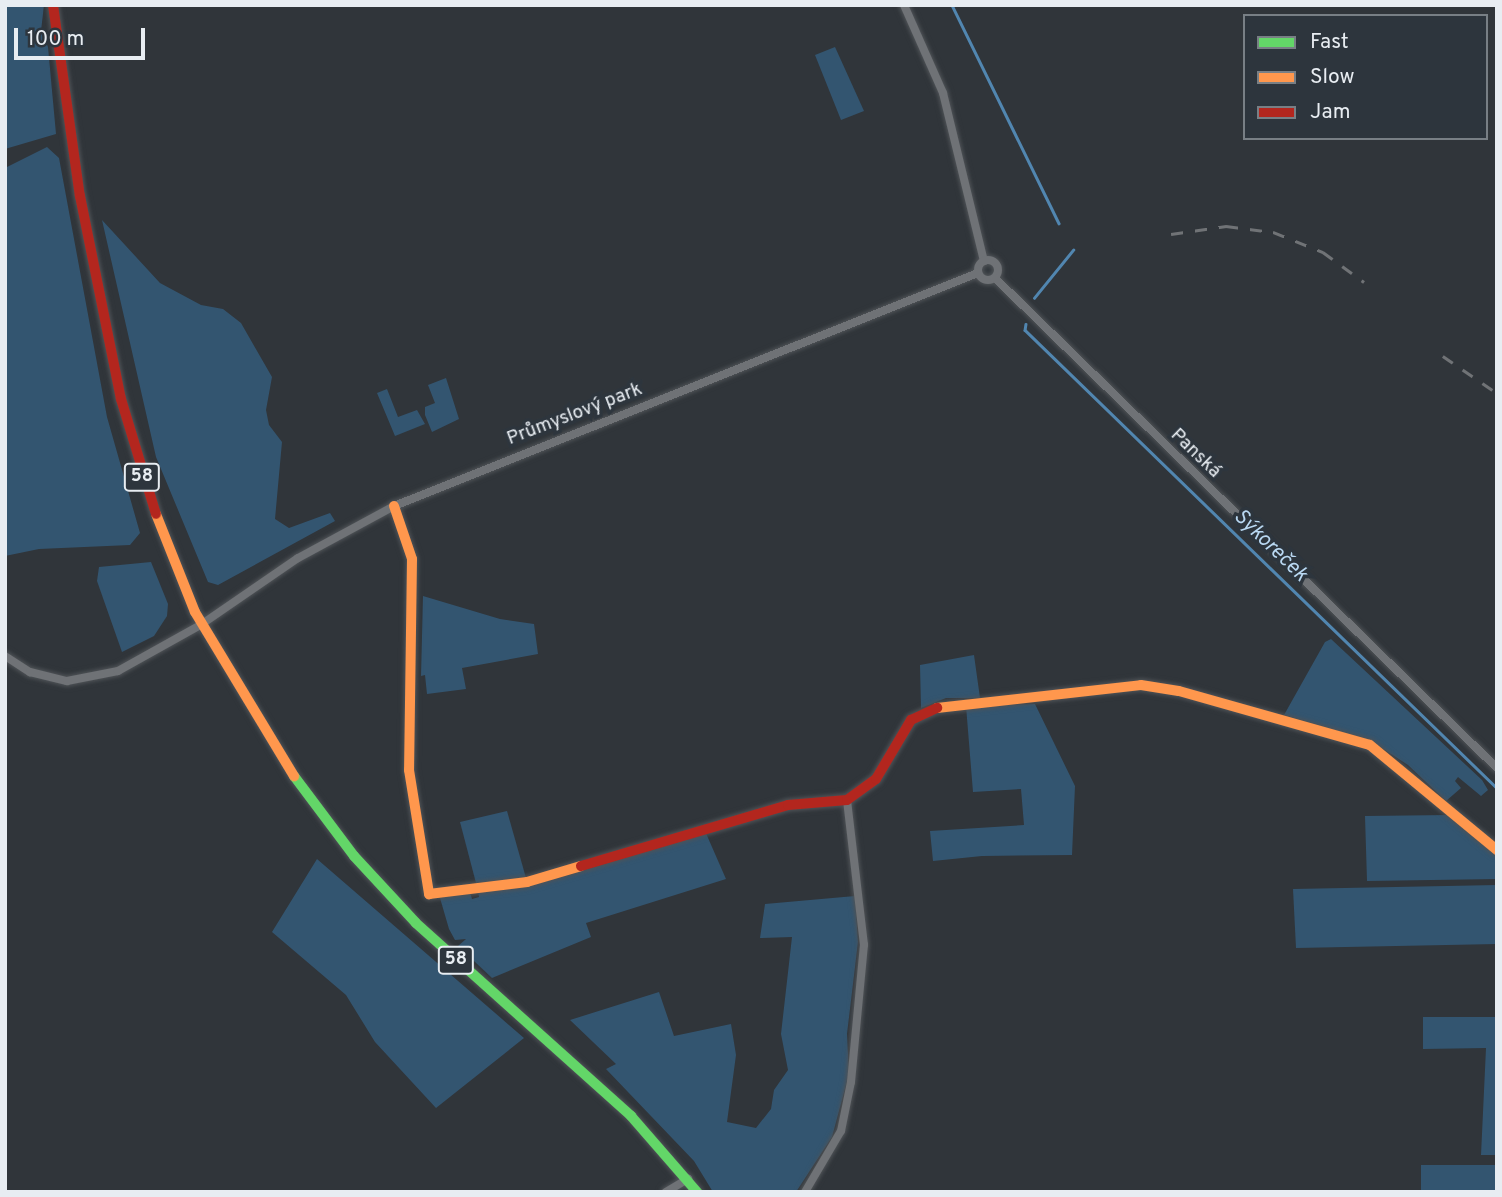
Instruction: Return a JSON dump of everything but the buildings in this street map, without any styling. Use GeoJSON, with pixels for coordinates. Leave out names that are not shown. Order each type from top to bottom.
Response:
{"type":"FeatureCollection","features":[{"type":"Feature","properties":{"kind":"street","name":"58"},"geometry":{"type":"LineString","coordinates":[[53,5],[80,197],[121,399],[141,476],[202,624],[297,782],[354,856],[416,923],[631,1116],[697,1192]]}},
{"type":"Feature","properties":{"kind":"street"},"geometry":{"type":"LineString","coordinates":[[904,5],[943,93],[984,261],[978,273],[985,280],[995,278]]}},
{"type":"Feature","properties":{"kind":"street","name":"Panská"},"geometry":{"type":"LineString","coordinates":[[984,261],[998,266],[995,278],[1497,768]]}},
{"type":"Feature","properties":{"kind":"street","name":"Průmyslový park"},"geometry":{"type":"LineString","coordinates":[[5,656],[47,677],[88,680],[129,666],[202,624],[298,558],[394,506],[978,273]]}},
{"type":"Feature","properties":{"kind":"street"},"geometry":{"type":"LineString","coordinates":[[394,506],[412,559],[409,771],[429,894],[527,882],[788,805],[847,800],[870,785],[907,725],[927,710],[1140,685],[1180,691],[1370,745],[1497,849]]}},
{"type":"Feature","properties":{"kind":"street"},"geometry":{"type":"LineString","coordinates":[[805,1192],[841,1132],[851,1082],[864,945],[847,800]]}},
{"type":"Feature","properties":{"kind":"street"},"geometry":{"type":"LineString","coordinates":[[666,1192],[688,1179]]}},
{"type":"Feature","properties":{"kind":"shaded area"},"geometry":{"type":"Polygon","coordinates":[[[5,5],[44,5],[41,31],[48,47],[56,134],[5,149],[5,5]]]}},
{"type":"Feature","properties":{"kind":"shaded area"},"geometry":{"type":"Polygon","coordinates":[[[835,47],[864,111],[841,120],[815,55],[835,47]]]}},
{"type":"Feature","properties":{"kind":"shaded area"},"geometry":{"type":"Polygon","coordinates":[[[47,147],[59,158],[107,417],[140,533],[130,545],[39,549],[5,556],[5,168],[47,147]]]}},
{"type":"Feature","properties":{"kind":"shaded area"},"geometry":{"type":"Polygon","coordinates":[[[102,220],[160,283],[201,305],[223,309],[241,323],[272,377],[266,410],[269,425],[282,442],[275,519],[289,528],[330,513],[335,521],[218,585],[208,582],[156,457],[102,220]]]}},
{"type":"Feature","properties":{"kind":"shaded area"},"geometry":{"type":"Polygon","coordinates":[[[446,378],[459,419],[432,432],[425,415],[425,407],[435,403],[428,385],[446,378]]]}},
{"type":"Feature","properties":{"kind":"shaded area"},"geometry":{"type":"Polygon","coordinates":[[[387,389],[398,417],[417,410],[425,424],[395,436],[377,393],[387,389]]]}},
{"type":"Feature","properties":{"kind":"shaded area"},"geometry":{"type":"Polygon","coordinates":[[[151,562],[168,604],[167,616],[154,636],[122,652],[97,581],[99,567],[151,562]]]}},
{"type":"Feature","properties":{"kind":"shaded area"},"geometry":{"type":"Polygon","coordinates":[[[423,596],[500,619],[534,624],[538,654],[462,668],[466,689],[427,694],[425,675],[421,676],[423,596]]]}},
{"type":"Feature","properties":{"kind":"shaded area"},"geometry":{"type":"Polygon","coordinates":[[[1331,639],[1482,780],[1488,790],[1481,796],[1458,777],[1455,781],[1461,788],[1446,801],[1408,765],[1371,741],[1284,715],[1325,642],[1331,639]]]}},
{"type":"Feature","properties":{"kind":"shaded area"},"geometry":{"type":"Polygon","coordinates":[[[974,655],[980,698],[946,698],[921,708],[920,665],[974,655]]]}},
{"type":"Feature","properties":{"kind":"shaded area"},"geometry":{"type":"Polygon","coordinates":[[[1035,704],[1075,786],[1072,855],[982,856],[933,861],[930,831],[1024,825],[1021,789],[973,792],[966,706],[1035,704]]]}},
{"type":"Feature","properties":{"kind":"shaded area"},"geometry":{"type":"Polygon","coordinates":[[[507,811],[526,878],[476,883],[460,822],[507,811]]]}},
{"type":"Feature","properties":{"kind":"shaded area"},"geometry":{"type":"Polygon","coordinates":[[[1449,815],[1497,853],[1497,879],[1367,881],[1365,816],[1449,815]]]}},
{"type":"Feature","properties":{"kind":"shaded area"},"geometry":{"type":"Polygon","coordinates":[[[705,831],[726,879],[586,923],[591,937],[492,978],[458,946],[466,939],[455,940],[449,929],[440,898],[470,892],[472,899],[479,897],[478,891],[566,876],[705,831]]]}},
{"type":"Feature","properties":{"kind":"shaded area"},"geometry":{"type":"Polygon","coordinates":[[[317,859],[524,1038],[436,1108],[375,1042],[346,995],[272,932],[317,859]]]}},
{"type":"Feature","properties":{"kind":"shaded area"},"geometry":{"type":"Polygon","coordinates":[[[1497,885],[1497,944],[1296,948],[1293,889],[1497,885]]]}},
{"type":"Feature","properties":{"kind":"shaded area"},"geometry":{"type":"Polygon","coordinates":[[[855,896],[858,942],[847,1034],[849,1074],[832,1137],[796,1192],[713,1192],[694,1161],[606,1069],[616,1064],[570,1020],[659,992],[674,1036],[731,1024],[736,1055],[727,1122],[756,1128],[771,1109],[774,1090],[788,1070],[781,1034],[792,937],[760,938],[765,904],[855,896]]]}},
{"type":"Feature","properties":{"kind":"shaded area"},"geometry":{"type":"Polygon","coordinates":[[[1423,1017],[1497,1017],[1497,1155],[1481,1155],[1486,1048],[1423,1049],[1423,1017]]]}},
{"type":"Feature","properties":{"kind":"shaded area"},"geometry":{"type":"Polygon","coordinates":[[[1421,1165],[1497,1165],[1497,1192],[1421,1192],[1421,1165]]]}},
{"type":"Feature","properties":{"kind":"waterway"},"geometry":{"type":"LineString","coordinates":[[952,5],[1059,223]]}},
{"type":"Feature","properties":{"kind":"waterway","name":"Sýkoreček"},"geometry":{"type":"LineString","coordinates":[[1034,298],[1073,250]]}},
{"type":"Feature","properties":{"kind":"waterway","name":"Sýkoreček"},"geometry":{"type":"LineString","coordinates":[[1026,324],[1025,330],[1497,788]]}},
{"type":"Feature","properties":{"kind":"railway"},"geometry":{"type":"LineString","coordinates":[[1171,234],[1226,226],[1273,232],[1323,252],[1364,282]]}},
{"type":"Feature","properties":{"kind":"railway"},"geometry":{"type":"LineString","coordinates":[[1443,356],[1497,393]]}},
{"type":"Feature","properties":{"kind":"traffic: fast"},"geometry":{"type":"LineString","coordinates":[[294,776],[354,856],[416,923],[631,1116],[697,1192]]}},
{"type":"Feature","properties":{"kind":"traffic: slow"},"geometry":{"type":"LineString","coordinates":[[394,506],[412,559],[409,770],[429,894],[527,882],[581,866]]}},
{"type":"Feature","properties":{"kind":"traffic: slow"},"geometry":{"type":"LineString","coordinates":[[156,514],[195,612],[294,776]]}},
{"type":"Feature","properties":{"kind":"traffic: slow"},"geometry":{"type":"LineString","coordinates":[[937,708],[1141,685],[1179,691],[1370,745],[1497,850]]}},
{"type":"Feature","properties":{"kind":"traffic: jam"},"geometry":{"type":"LineString","coordinates":[[53,5],[80,196],[121,399],[156,514]]}},
{"type":"Feature","properties":{"kind":"traffic: jam"},"geometry":{"type":"LineString","coordinates":[[581,866],[788,805],[847,800],[876,779],[911,720],[937,708]]}}]}
